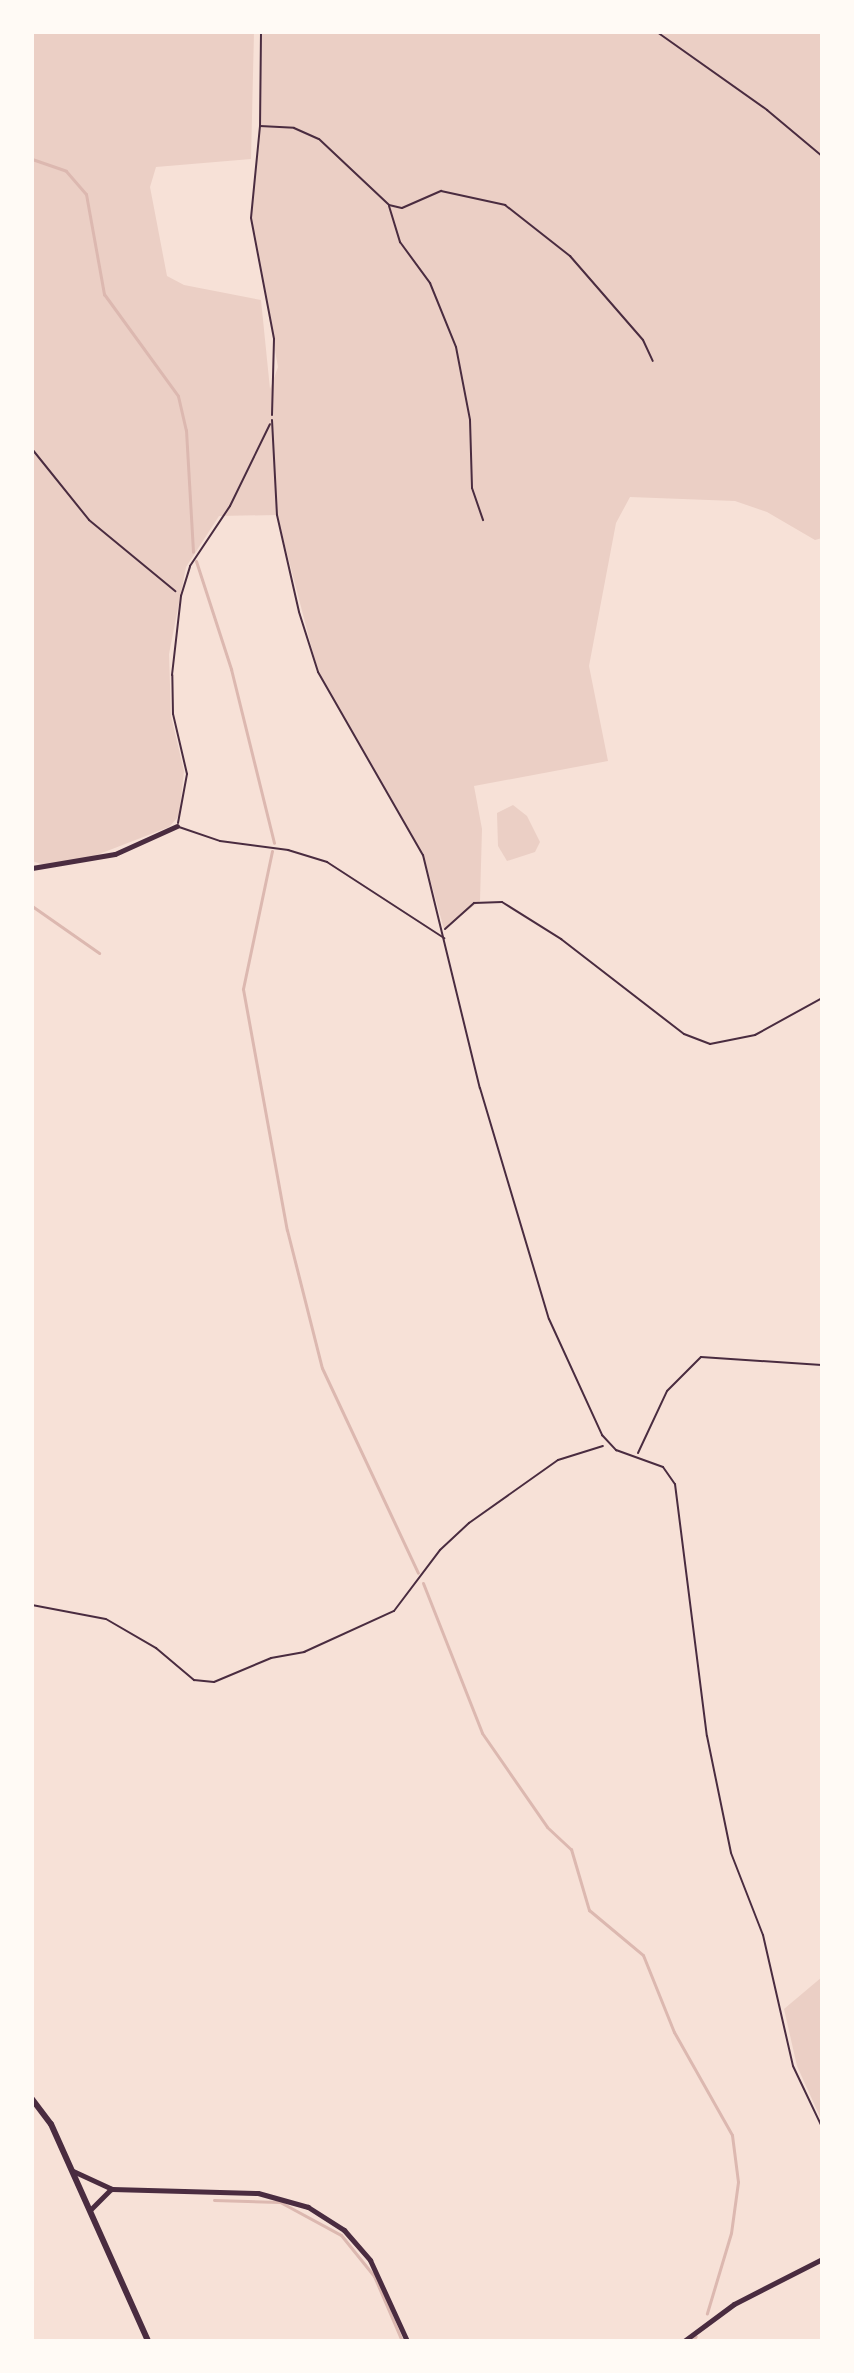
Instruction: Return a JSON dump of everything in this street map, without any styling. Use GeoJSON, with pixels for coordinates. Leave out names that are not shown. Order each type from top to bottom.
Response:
{"type":"FeatureCollection","features":[{"type":"Feature","properties":{"kind":"street"},"geometry":{"type":"LineString","coordinates":[[32,868],[115,854],[177,826]]}},
{"type":"Feature","properties":{"kind":"street"},"geometry":{"type":"LineString","coordinates":[[32,2099],[46,2115],[73,2171],[148,2341]]}},
{"type":"Feature","properties":{"kind":"street"},"geometry":{"type":"LineString","coordinates":[[73,2171],[112,2189],[258,2193],[308,2207],[344,2230],[370,2260],[407,2341]]}},
{"type":"Feature","properties":{"kind":"street"},"geometry":{"type":"LineString","coordinates":[[90,2210],[98,2197],[112,2189]]}},
{"type":"Feature","properties":{"kind":"street"},"geometry":{"type":"LineString","coordinates":[[684,2341],[734,2304],[822,2259]]}},
{"type":"Feature","properties":{"kind":"lane"},"geometry":{"type":"LineString","coordinates":[[272,420],[230,506],[190,566],[181,596],[172,675],[187,787],[177,826],[220,841],[288,850],[327,862],[445,938]]}},
{"type":"Feature","properties":{"kind":"lane"},"geometry":{"type":"LineString","coordinates":[[272,420],[277,515],[318,672],[423,855],[444,929],[480,1088],[536,1280],[574,1377],[610,1445],[663,1467],[675,1484],[707,1736],[725,1829],[763,1935],[793,2066],[822,2127]]}},
{"type":"Feature","properties":{"kind":"lane"},"geometry":{"type":"LineString","coordinates":[[444,929],[474,903],[502,902],[561,939],[684,1034],[710,1044],[755,1035],[822,998]]}},
{"type":"Feature","properties":{"kind":"path"},"geometry":{"type":"LineString","coordinates":[[261,32],[260,126],[251,218],[273,328],[272,420]]}},
{"type":"Feature","properties":{"kind":"path"},"geometry":{"type":"LineString","coordinates":[[657,32],[767,110],[822,156]]}},
{"type":"Feature","properties":{"kind":"path"},"geometry":{"type":"LineString","coordinates":[[260,126],[294,128],[319,139],[389,205],[400,242],[430,283],[456,347],[470,420],[472,488],[483,520]]}},
{"type":"Feature","properties":{"kind":"path"},"geometry":{"type":"LineString","coordinates":[[389,205],[402,208],[441,191],[505,205],[570,256],[643,340],[653,361]]}},
{"type":"Feature","properties":{"kind":"path"},"geometry":{"type":"LineString","coordinates":[[32,449],[89,520],[181,596]]}},
{"type":"Feature","properties":{"kind":"path"},"geometry":{"type":"LineString","coordinates":[[636,1458],[667,1391],[701,1357],[822,1365]]}},
{"type":"Feature","properties":{"kind":"path"},"geometry":{"type":"LineString","coordinates":[[32,1605],[106,1619],[156,1648],[194,1680],[214,1682],[271,1658],[304,1652],[394,1611],[440,1550],[469,1523],[558,1460],[610,1445]]}},
{"type":"Feature","properties":{"kind":"shaded area"},"geometry":{"type":"Polygon","coordinates":[[[32,32],[254,32],[251,159],[156,167],[150,187],[167,276],[184,285],[261,300],[270,389],[278,367],[251,218],[260,126],[261,32],[822,32],[822,538],[815,540],[767,512],[735,501],[630,497],[616,523],[589,666],[608,761],[474,786],[482,829],[480,901],[444,929],[423,854],[318,672],[277,515],[219,516],[186,567],[169,654],[171,716],[184,771],[179,816],[169,827],[89,858],[48,866],[32,861],[32,32]]]}},
{"type":"Feature","properties":{"kind":"shaded area"},"geometry":{"type":"Polygon","coordinates":[[[513,805],[527,816],[540,842],[535,852],[507,861],[498,846],[497,813],[513,805]]]}},
{"type":"Feature","properties":{"kind":"shaded area"},"geometry":{"type":"Polygon","coordinates":[[[822,1977],[821,2119],[797,2066],[784,2009],[822,1977]]]}},
{"type":"Feature","properties":{"kind":"waterway"},"geometry":{"type":"LineString","coordinates":[[32,159],[66,171],[86,194],[104,294],[178,396],[186,430],[193,552]]}},
{"type":"Feature","properties":{"kind":"waterway"},"geometry":{"type":"LineString","coordinates":[[196,561],[231,669],[274,843]]}},
{"type":"Feature","properties":{"kind":"waterway"},"geometry":{"type":"LineString","coordinates":[[272,851],[243,989],[287,1230],[322,1368],[418,1573]]}},
{"type":"Feature","properties":{"kind":"waterway"},"geometry":{"type":"LineString","coordinates":[[32,906],[99,953]]}},
{"type":"Feature","properties":{"kind":"waterway"},"geometry":{"type":"LineString","coordinates":[[423,1583],[482,1733],[547,1827],[571,1849],[589,1910],[643,1955],[674,2032],[732,2135],[738,2182],[731,2233],[707,2313]]}},
{"type":"Feature","properties":{"kind":"waterway"},"geometry":{"type":"LineString","coordinates":[[214,2200],[280,2202],[341,2235],[374,2276],[402,2341]]}},
{"type":"Feature","properties":{"kind":"waterway"},"geometry":{"type":"LineString","coordinates":[[692,2341],[696,2336]]}}]}
